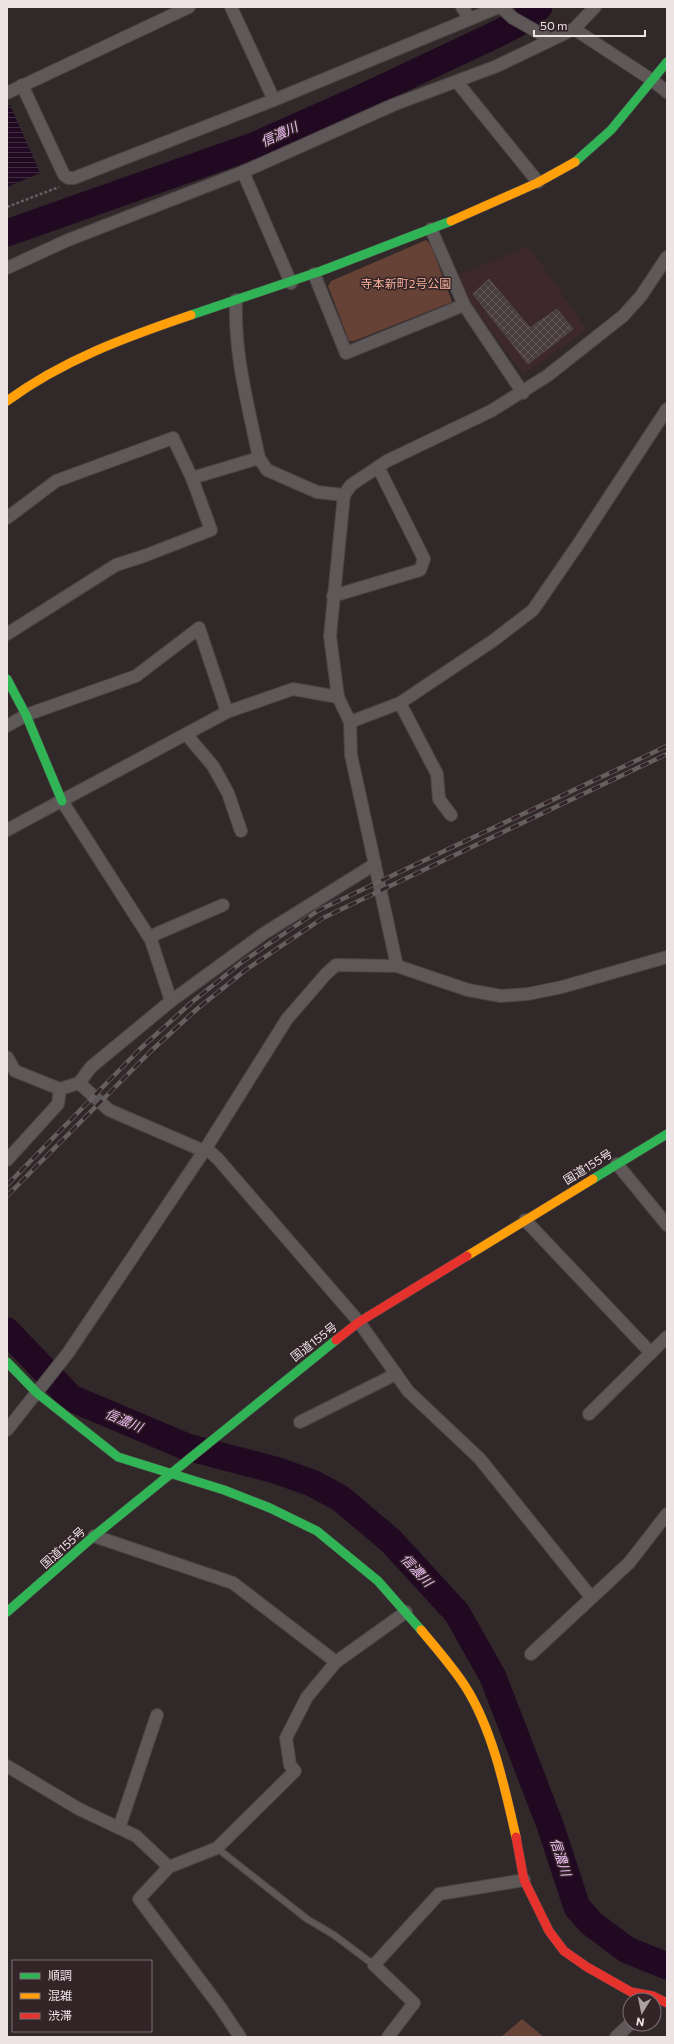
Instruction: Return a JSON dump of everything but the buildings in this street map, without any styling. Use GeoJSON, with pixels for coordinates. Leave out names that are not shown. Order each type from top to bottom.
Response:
{"type":"FeatureCollection","features":[{"type":"Feature","properties":{"kind":"main road"},"geometry":{"type":"LineString","coordinates":[[7,401],[61,366],[136,334],[291,283],[431,230],[566,168],[590,150],[620,118],[667,62]]}},
{"type":"Feature","properties":{"kind":"main road"},"geometry":{"type":"LineString","coordinates":[[7,679],[26,715],[62,801]]}},
{"type":"Feature","properties":{"kind":"main road","name":"国道155号"},"geometry":{"type":"LineString","coordinates":[[7,1612],[94,1536],[230,1424],[359,1322],[667,1134]]}},
{"type":"Feature","properties":{"kind":"main road"},"geometry":{"type":"LineString","coordinates":[[7,1362],[118,1457],[172,1472],[270,1508],[317,1531],[352,1558],[378,1581],[432,1643],[465,1686],[478,1711],[494,1752],[506,1791],[520,1848],[524,1880],[550,1931],[564,1951],[587,1967],[632,1992]]}},
{"type":"Feature","properties":{"kind":"street"},"geometry":{"type":"LineString","coordinates":[[231,7],[274,100]]}},
{"type":"Feature","properties":{"kind":"street"},"geometry":{"type":"LineString","coordinates":[[462,7],[470,19]]}},
{"type":"Feature","properties":{"kind":"street"},"geometry":{"type":"LineString","coordinates":[[22,86],[64,175],[68,178],[74,178],[274,100],[500,7],[513,18],[539,31],[550,40]]}},
{"type":"Feature","properties":{"kind":"street"},"geometry":{"type":"LineString","coordinates":[[7,268],[68,240],[243,172],[393,105],[497,66],[574,29],[595,7]]}},
{"type":"Feature","properties":{"kind":"street"},"geometry":{"type":"LineString","coordinates":[[7,92],[186,8]]}},
{"type":"Feature","properties":{"kind":"street"},"geometry":{"type":"LineString","coordinates":[[574,29],[652,80],[667,92]]}},
{"type":"Feature","properties":{"kind":"street"},"geometry":{"type":"LineString","coordinates":[[457,82],[538,182]]}},
{"type":"Feature","properties":{"kind":"street"},"geometry":{"type":"LineString","coordinates":[[243,172],[291,283]]}},
{"type":"Feature","properties":{"kind":"street"},"geometry":{"type":"LineString","coordinates":[[431,230],[464,305],[522,393]]}},
{"type":"Feature","properties":{"kind":"street"},"geometry":{"type":"LineString","coordinates":[[397,966],[351,756],[350,722],[338,697],[330,636],[344,495],[351,485],[387,461],[491,411],[547,376],[623,316],[641,296],[667,257]]}},
{"type":"Feature","properties":{"kind":"street"},"geometry":{"type":"LineString","coordinates":[[314,274],[346,353],[464,305]]}},
{"type":"Feature","properties":{"kind":"street"},"geometry":{"type":"LineString","coordinates":[[236,300],[235,328],[239,366],[259,458],[267,470],[317,492],[344,495]]}},
{"type":"Feature","properties":{"kind":"street"},"geometry":{"type":"LineString","coordinates":[[350,722],[400,703],[487,645],[532,610],[577,546],[667,409]]}},
{"type":"Feature","properties":{"kind":"street"},"geometry":{"type":"LineString","coordinates":[[7,518],[56,481],[173,438],[192,478],[211,530],[144,556],[116,565],[7,634]]}},
{"type":"Feature","properties":{"kind":"street"},"geometry":{"type":"LineString","coordinates":[[192,478],[259,458]]}},
{"type":"Feature","properties":{"kind":"street"},"geometry":{"type":"LineString","coordinates":[[333,596],[420,570],[424,559],[378,467]]}},
{"type":"Feature","properties":{"kind":"street"},"geometry":{"type":"LineString","coordinates":[[7,726],[26,715],[136,676],[200,628],[227,712]]}},
{"type":"Feature","properties":{"kind":"street"},"geometry":{"type":"LineString","coordinates":[[7,830],[227,712],[293,689],[338,697]]}},
{"type":"Feature","properties":{"kind":"street"},"geometry":{"type":"LineString","coordinates":[[400,703],[437,774],[439,799],[451,815]]}},
{"type":"Feature","properties":{"kind":"street"},"geometry":{"type":"LineString","coordinates":[[186,734],[213,766],[228,793],[241,832]]}},
{"type":"Feature","properties":{"kind":"street"},"geometry":{"type":"LineString","coordinates":[[62,801],[149,937],[171,1001]]}},
{"type":"Feature","properties":{"kind":"street"},"geometry":{"type":"LineString","coordinates":[[7,1057],[16,1071],[60,1089],[79,1083],[91,1067],[171,1001],[263,934],[375,864]]}},
{"type":"Feature","properties":{"kind":"street"},"geometry":{"type":"LineString","coordinates":[[149,937],[223,904]]}},
{"type":"Feature","properties":{"kind":"street"},"geometry":{"type":"LineString","coordinates":[[7,1430],[68,1353],[205,1150],[287,1019],[326,974],[336,965],[397,966],[468,990],[501,996],[528,994],[562,987],[667,957]]}},
{"type":"Feature","properties":{"kind":"street"},"geometry":{"type":"LineString","coordinates":[[79,1083],[108,1110],[205,1150],[218,1158],[359,1322],[408,1391],[480,1459],[591,1596]]}},
{"type":"Feature","properties":{"kind":"street"},"geometry":{"type":"LineString","coordinates":[[7,1160],[58,1104],[60,1089]]}},
{"type":"Feature","properties":{"kind":"street"},"geometry":{"type":"LineString","coordinates":[[617,1164],[667,1225]]}},
{"type":"Feature","properties":{"kind":"street"},"geometry":{"type":"LineString","coordinates":[[525,1220],[651,1353]]}},
{"type":"Feature","properties":{"kind":"street"},"geometry":{"type":"LineString","coordinates":[[589,1414],[667,1337]]}},
{"type":"Feature","properties":{"kind":"street"},"geometry":{"type":"LineString","coordinates":[[300,1422],[396,1374]]}},
{"type":"Feature","properties":{"kind":"street"},"geometry":{"type":"LineString","coordinates":[[531,1654],[591,1596],[629,1563],[667,1514]]}},
{"type":"Feature","properties":{"kind":"street"},"geometry":{"type":"LineString","coordinates":[[94,1536],[233,1583],[336,1662]]}},
{"type":"Feature","properties":{"kind":"street"},"geometry":{"type":"LineString","coordinates":[[240,2037],[220,2007],[139,1899],[169,1867],[217,1848],[295,1772],[290,1765],[286,1738],[307,1697],[336,1662],[406,1612]]}},
{"type":"Feature","properties":{"kind":"street"},"geometry":{"type":"LineString","coordinates":[[119,1828],[157,1715]]}},
{"type":"Feature","properties":{"kind":"street"},"geometry":{"type":"LineString","coordinates":[[7,1766],[79,1808],[136,1836],[169,1867]]}},
{"type":"Feature","properties":{"kind":"street"},"geometry":{"type":"LineString","coordinates":[[388,2037],[414,2003],[374,1964],[439,1894],[524,1880]]}},
{"type":"Feature","properties":{"kind":"lane"},"geometry":{"type":"LineString","coordinates":[[217,1848],[307,1919],[334,1935],[374,1964]]}},
{"type":"Feature","properties":{"kind":"path"},"geometry":{"type":"LineString","coordinates":[[7,207],[60,186],[68,178]]}},
{"type":"Feature","properties":{"kind":"shaded area"},"geometry":{"type":"Polygon","coordinates":[[[10,105],[40,173],[7,187],[7,107],[10,105]]]}},
{"type":"Feature","properties":{"kind":"shaded area"},"geometry":{"type":"Polygon","coordinates":[[[529,246],[587,330],[523,375],[466,296],[458,275],[529,246]]]}},
{"type":"Feature","properties":{"kind":"green space","name":"寺本新町2号公園"},"geometry":{"type":"Polygon","coordinates":[[[426,240],[431,245],[452,302],[354,341],[349,341],[328,286],[331,281],[426,240]]]}},
{"type":"Feature","properties":{"kind":"green space"},"geometry":{"type":"Polygon","coordinates":[[[522,2019],[544,2037],[501,2037],[522,2019]]]}},
{"type":"Feature","properties":{"kind":"waterway","name":"信濃川"},"geometry":{"type":"LineString","coordinates":[[7,233],[256,145],[359,99],[497,34],[522,21],[539,7]]}},
{"type":"Feature","properties":{"kind":"waterway","name":"信濃川"},"geometry":{"type":"LineString","coordinates":[[7,1331],[71,1398],[187,1447],[275,1470],[312,1483],[340,1498],[391,1541],[457,1613],[493,1677],[550,1825],[577,1907],[591,1923],[627,1950],[667,1966]]}},
{"type":"Feature","properties":{"kind":"railway"},"geometry":{"type":"LineString","coordinates":[[7,1185],[140,1049],[192,1002],[242,962],[319,910],[667,746]]}},
{"type":"Feature","properties":{"kind":"railway"},"geometry":{"type":"LineString","coordinates":[[7,1196],[151,1051],[197,1009],[247,969],[323,918],[667,754]]}},
{"type":"Feature","properties":{"kind":"traffic: fast"},"geometry":{"type":"LineString","coordinates":[[575,162],[611,130],[667,62]]}},
{"type":"Feature","properties":{"kind":"traffic: fast"},"geometry":{"type":"LineString","coordinates":[[191,315],[321,271],[451,221]]}},
{"type":"Feature","properties":{"kind":"traffic: fast"},"geometry":{"type":"LineString","coordinates":[[7,679],[26,715],[62,801]]}},
{"type":"Feature","properties":{"kind":"traffic: fast"},"geometry":{"type":"LineString","coordinates":[[593,1179],[667,1134]]}},
{"type":"Feature","properties":{"kind":"traffic: fast"},"geometry":{"type":"LineString","coordinates":[[7,1612],[94,1536],[336,1340]]}},
{"type":"Feature","properties":{"kind":"traffic: fast"},"geometry":{"type":"LineString","coordinates":[[7,1362],[37,1393],[118,1457],[224,1490],[270,1508],[317,1531],[378,1581],[421,1630]]}},
{"type":"Feature","properties":{"kind":"traffic: slow"},"geometry":{"type":"LineString","coordinates":[[451,221],[537,183],[575,162]]}},
{"type":"Feature","properties":{"kind":"traffic: slow"},"geometry":{"type":"LineString","coordinates":[[7,401],[50,373],[96,351],[119,341],[191,315]]}},
{"type":"Feature","properties":{"kind":"traffic: slow"},"geometry":{"type":"LineString","coordinates":[[467,1256],[593,1179]]}},
{"type":"Feature","properties":{"kind":"traffic: slow"},"geometry":{"type":"LineString","coordinates":[[421,1630],[444,1657],[465,1686],[483,1720],[496,1759],[516,1837]]}},
{"type":"Feature","properties":{"kind":"traffic: jam"},"geometry":{"type":"LineString","coordinates":[[336,1340],[359,1322],[467,1256]]}},
{"type":"Feature","properties":{"kind":"traffic: jam"},"geometry":{"type":"LineString","coordinates":[[516,1837],[524,1880],[549,1931],[564,1951],[587,1967],[631,1992],[653,1996],[667,2003]]}}]}
